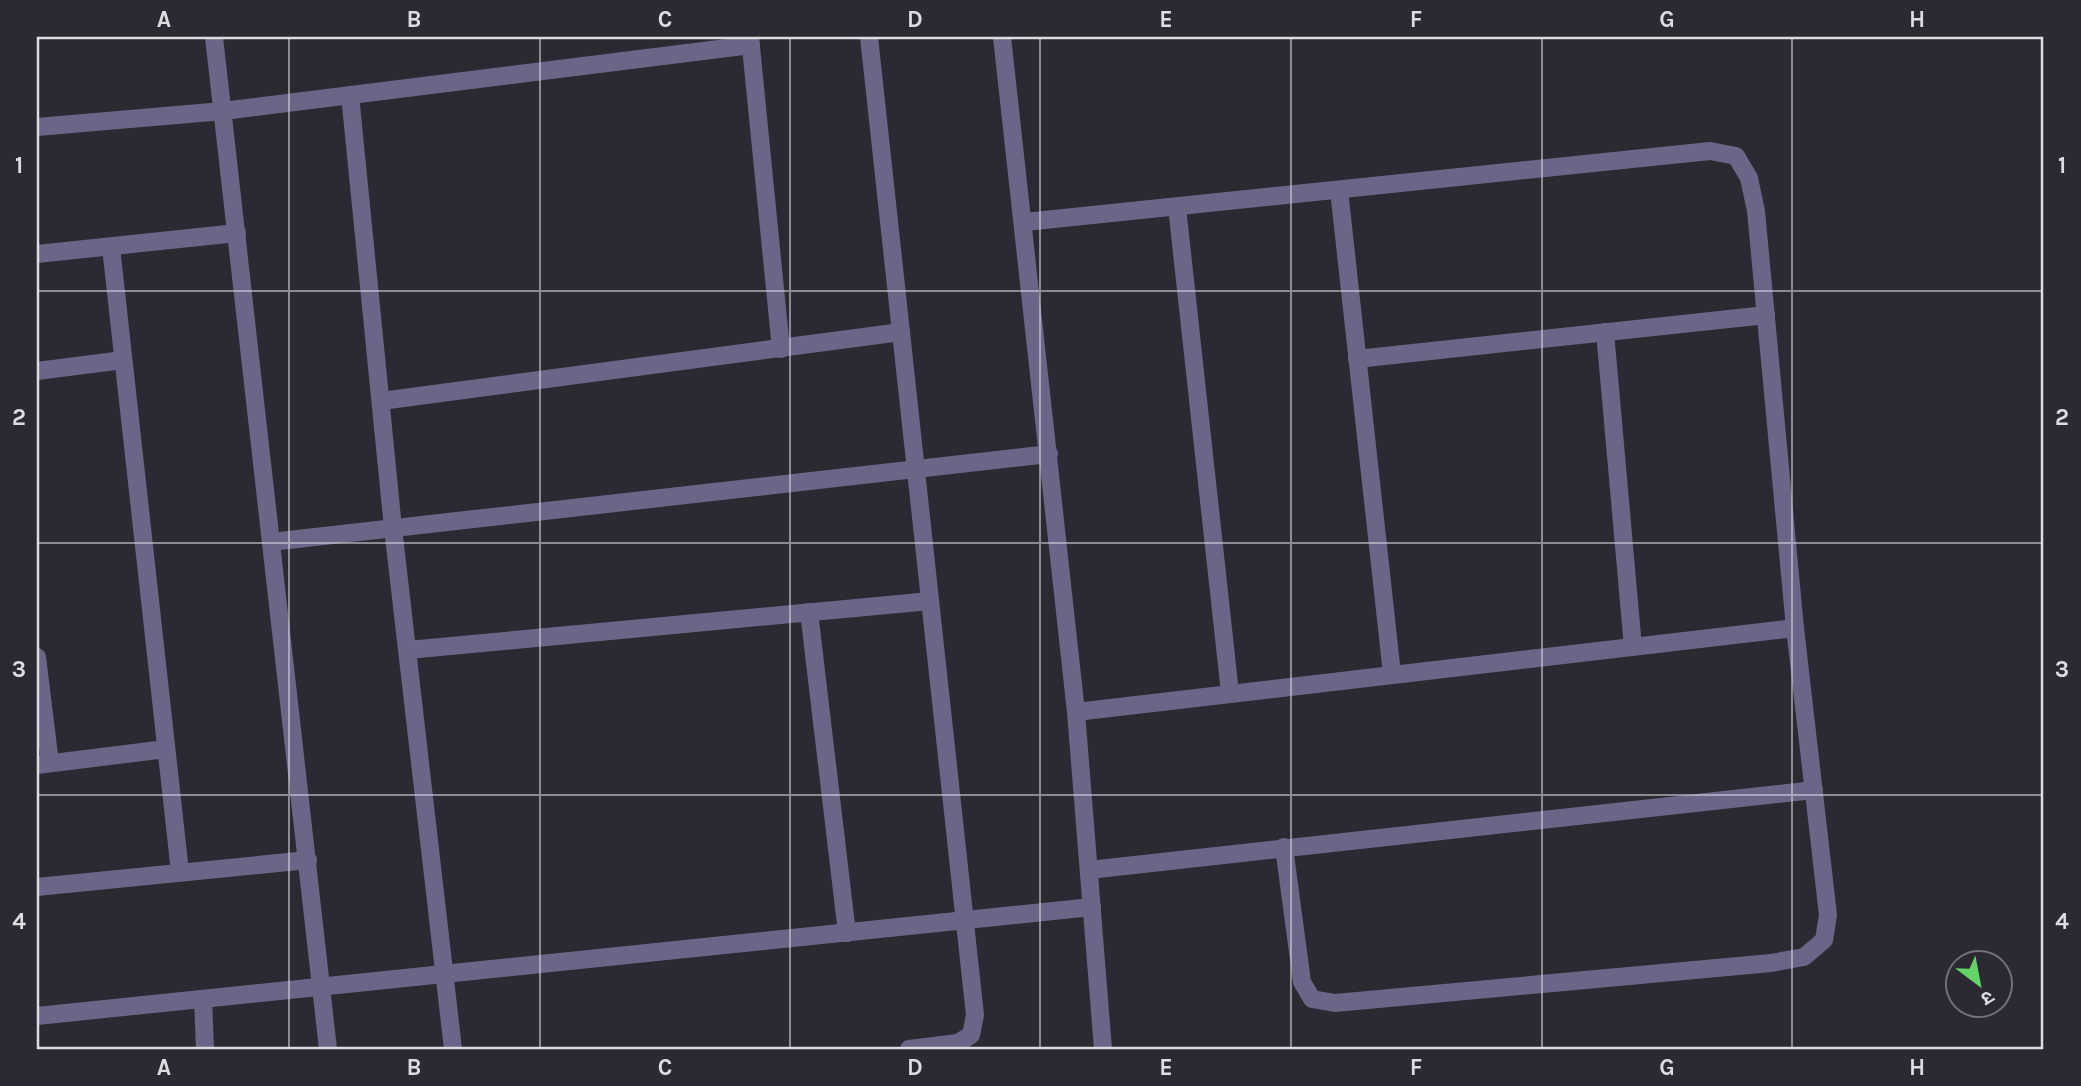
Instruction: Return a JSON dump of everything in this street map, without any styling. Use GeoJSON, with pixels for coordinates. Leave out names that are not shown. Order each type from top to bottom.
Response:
{"type":"FeatureCollection","features":[{"type":"Feature","properties":{"kind":"street"},"geometry":{"type":"LineString","coordinates":[[214,37],[328,1049]]}},
{"type":"Feature","properties":{"kind":"street"},"geometry":{"type":"LineString","coordinates":[[869,37],[975,1015],[971,1035],[958,1043],[909,1049]]}},
{"type":"Feature","properties":{"kind":"street"},"geometry":{"type":"LineString","coordinates":[[1002,37],[1025,222],[1076,712],[1103,1049]]}},
{"type":"Feature","properties":{"kind":"street"},"geometry":{"type":"LineString","coordinates":[[37,127],[350,95],[750,41],[781,349]]}},
{"type":"Feature","properties":{"kind":"street"},"geometry":{"type":"LineString","coordinates":[[350,95],[393,528],[453,1049]]}},
{"type":"Feature","properties":{"kind":"street"},"geometry":{"type":"LineString","coordinates":[[1025,222],[1710,151],[1735,156],[1749,178],[1756,211],[1795,628],[1828,915],[1824,940],[1804,957],[1770,962],[1335,1003],[1312,999],[1302,982],[1284,847]]}},
{"type":"Feature","properties":{"kind":"street"},"geometry":{"type":"LineString","coordinates":[[1339,190],[1392,674]]}},
{"type":"Feature","properties":{"kind":"street"},"geometry":{"type":"LineString","coordinates":[[1177,207],[1230,693]]}},
{"type":"Feature","properties":{"kind":"street"},"geometry":{"type":"LineString","coordinates":[[37,254],[237,233]]}},
{"type":"Feature","properties":{"kind":"street"},"geometry":{"type":"LineString","coordinates":[[111,247],[180,872]]}},
{"type":"Feature","properties":{"kind":"street"},"geometry":{"type":"LineString","coordinates":[[1357,359],[1766,316]]}},
{"type":"Feature","properties":{"kind":"street"},"geometry":{"type":"LineString","coordinates":[[381,401],[901,332]]}},
{"type":"Feature","properties":{"kind":"street"},"geometry":{"type":"LineString","coordinates":[[1605,332],[1633,647]]}},
{"type":"Feature","properties":{"kind":"street"},"geometry":{"type":"LineString","coordinates":[[37,372],[123,360]]}},
{"type":"Feature","properties":{"kind":"street"},"geometry":{"type":"LineString","coordinates":[[271,541],[1049,454]]}},
{"type":"Feature","properties":{"kind":"street"},"geometry":{"type":"LineString","coordinates":[[408,650],[930,601]]}},
{"type":"Feature","properties":{"kind":"street"},"geometry":{"type":"LineString","coordinates":[[809,612],[847,933]]}},
{"type":"Feature","properties":{"kind":"street"},"geometry":{"type":"LineString","coordinates":[[1076,712],[1795,628]]}},
{"type":"Feature","properties":{"kind":"street"},"geometry":{"type":"LineString","coordinates":[[37,657],[43,764],[166,749]]}},
{"type":"Feature","properties":{"kind":"street"},"geometry":{"type":"LineString","coordinates":[[1089,870],[1814,790]]}},
{"type":"Feature","properties":{"kind":"street"},"geometry":{"type":"LineString","coordinates":[[37,887],[308,860]]}},
{"type":"Feature","properties":{"kind":"street"},"geometry":{"type":"LineString","coordinates":[[37,1016],[1092,906]]}},
{"type":"Feature","properties":{"kind":"street"},"geometry":{"type":"LineString","coordinates":[[203,999],[205,1049]]}}]}
